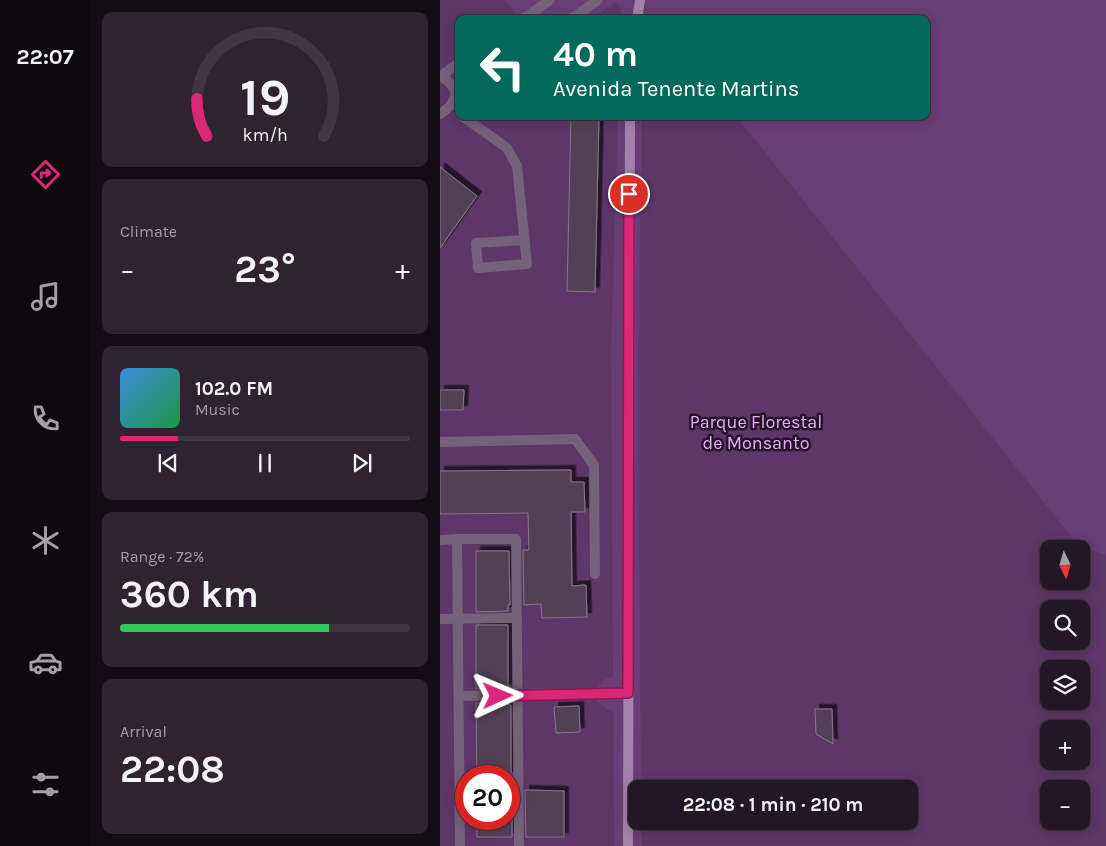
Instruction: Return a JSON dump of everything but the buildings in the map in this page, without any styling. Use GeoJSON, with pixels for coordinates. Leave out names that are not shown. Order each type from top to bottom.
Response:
{"type":"FeatureCollection","features":[{"type":"Feature","properties":{"kind":"street"},"geometry":{"type":"LineString","coordinates":[[638,15],[640,0]]}},
{"type":"Feature","properties":{"kind":"street"},"geometry":{"type":"LineString","coordinates":[[628,846],[630,120]]}},
{"type":"Feature","properties":{"kind":"lane"},"geometry":{"type":"LineString","coordinates":[[529,15],[550,0]]}},
{"type":"Feature","properties":{"kind":"lane"},"geometry":{"type":"LineString","coordinates":[[577,15],[598,0]]}},
{"type":"Feature","properties":{"kind":"lane"},"geometry":{"type":"LineString","coordinates":[[455,66],[440,76],[451,82],[455,89]]}},
{"type":"Feature","properties":{"kind":"lane"},"geometry":{"type":"LineString","coordinates":[[440,114],[455,113]]}},
{"type":"Feature","properties":{"kind":"lane"},"geometry":{"type":"LineString","coordinates":[[467,120],[507,148],[517,166],[525,240],[527,264],[478,268],[476,244],[525,240]]}},
{"type":"Feature","properties":{"kind":"lane"},"geometry":{"type":"LineString","coordinates":[[440,442],[575,439],[594,465],[595,574]]}},
{"type":"Feature","properties":{"kind":"lane"},"geometry":{"type":"LineString","coordinates":[[440,540],[516,539],[519,846]]}},
{"type":"Feature","properties":{"kind":"lane"},"geometry":{"type":"LineString","coordinates":[[457,540],[460,846]]}},
{"type":"Feature","properties":{"kind":"lane"},"geometry":{"type":"LineString","coordinates":[[440,619],[517,618]]}},
{"type":"Feature","properties":{"kind":"lane"},"geometry":{"type":"LineString","coordinates":[[458,696],[628,693]]}},
{"type":"Feature","properties":{"kind":"green space","name":"Parque Florestal de Monsanto"},"geometry":{"type":"Polygon","coordinates":[[[440,0],[1106,0],[1106,846],[440,846],[440,0]]]}},
{"type":"Feature","properties":{"kind":"shaded area"},"geometry":{"type":"Polygon","coordinates":[[[505,0],[1106,0],[1106,555],[1090,549],[1090,540],[1074,540],[739,120],[930,120],[930,15],[621,15],[621,9],[616,2],[598,15],[517,15],[505,0]]]}},
{"type":"Feature","properties":{"kind":"shaded area"},"geometry":{"type":"Polygon","coordinates":[[[618,120],[642,120],[638,360],[641,780],[628,780],[628,830],[641,830],[642,846],[614,846],[613,711],[600,704],[596,694],[600,683],[613,676],[611,350],[618,120]]]}},
{"type":"Feature","properties":{"kind":"route"},"geometry":{"type":"LineString","coordinates":[[498,696],[628,693],[629,194]]}}]}
